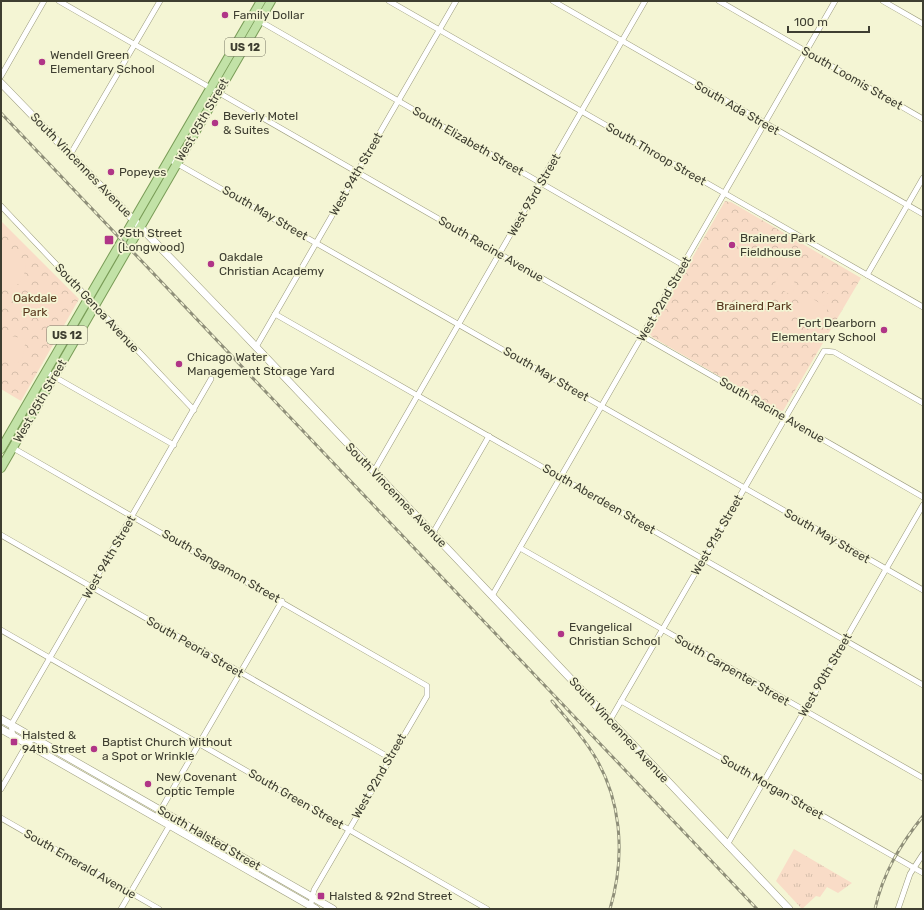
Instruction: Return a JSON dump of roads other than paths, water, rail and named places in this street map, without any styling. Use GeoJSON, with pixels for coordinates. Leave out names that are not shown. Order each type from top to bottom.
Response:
{"type":"FeatureCollection","features":[{"type":"Feature","properties":{"kind":"main road","name":"West 95th Street"},"geometry":{"type":"LineString","coordinates":[[1,449],[261,1]]}},
{"type":"Feature","properties":{"kind":"main road","name":"West 95th Street"},"geometry":{"type":"LineString","coordinates":[[1,468],[271,1]]}},
{"type":"Feature","properties":{"kind":"main road","name":"South Vincennes Avenue"},"geometry":{"type":"LineString","coordinates":[[1,83],[134,219],[789,909]]}},
{"type":"Feature","properties":{"kind":"main road","name":"South Halsted Street"},"geometry":{"type":"LineString","coordinates":[[1,719],[333,909]]}},
{"type":"Feature","properties":{"kind":"main road","name":"South Halsted Street"},"geometry":{"type":"LineString","coordinates":[[1,729],[312,908]]}},
{"type":"Feature","properties":{"kind":"street"},"geometry":{"type":"LineString","coordinates":[[1,76],[44,1]]}},
{"type":"Feature","properties":{"kind":"street","name":"South Racine Avenue"},"geometry":{"type":"LineString","coordinates":[[59,1],[923,497]]}},
{"type":"Feature","properties":{"kind":"street"},"geometry":{"type":"LineString","coordinates":[[70,155],[160,1]]}},
{"type":"Feature","properties":{"kind":"street","name":"South Throop Street"},"geometry":{"type":"LineString","coordinates":[[389,1],[923,307]]}},
{"type":"Feature","properties":{"kind":"street","name":"West 94th Street"},"geometry":{"type":"LineString","coordinates":[[256,347],[456,1]]}},
{"type":"Feature","properties":{"kind":"street","name":"South Ada Street"},"geometry":{"type":"LineString","coordinates":[[552,1],[923,214]]}},
{"type":"Feature","properties":{"kind":"street","name":"West 93rd Street"},"geometry":{"type":"LineString","coordinates":[[374,471],[645,1]]}},
{"type":"Feature","properties":{"kind":"street","name":"South Loomis Street"},"geometry":{"type":"LineString","coordinates":[[719,1],[923,119]]}},
{"type":"Feature","properties":{"kind":"street","name":"West 92nd Street"},"geometry":{"type":"LineString","coordinates":[[492,596],[835,1]]}},
{"type":"Feature","properties":{"kind":"street"},"geometry":{"type":"LineString","coordinates":[[883,1],[923,24]]}},
{"type":"Feature","properties":{"kind":"street","name":"South Elizabeth Street"},"geometry":{"type":"LineString","coordinates":[[252,16],[683,265]]}},
{"type":"Feature","properties":{"kind":"street","name":"South May Street"},"geometry":{"type":"LineString","coordinates":[[169,158],[923,590]]}},
{"type":"Feature","properties":{"kind":"street"},"geometry":{"type":"LineString","coordinates":[[867,275],[923,178]]}},
{"type":"Feature","properties":{"kind":"street","name":"South Genoa Avenue"},"geometry":{"type":"LineString","coordinates":[[1,206],[194,410]]}},
{"type":"Feature","properties":{"kind":"street","name":"South Aberdeen Street"},"geometry":{"type":"LineString","coordinates":[[275,314],[923,685]]}},
{"type":"Feature","properties":{"kind":"street","name":"West 91st Street"},"geometry":{"type":"LineString","coordinates":[[610,720],[824,351],[834,352],[923,403]]}},
{"type":"Feature","properties":{"kind":"street"},"geometry":{"type":"LineString","coordinates":[[46,372],[174,445]]}},
{"type":"Feature","properties":{"kind":"street","name":"West 94th Street"},"geometry":{"type":"LineString","coordinates":[[11,725],[211,379]]}},
{"type":"Feature","properties":{"kind":"street"},"geometry":{"type":"LineString","coordinates":[[433,533],[490,436]]}},
{"type":"Feature","properties":{"kind":"street","name":"South Sangamon Street"},"geometry":{"type":"LineString","coordinates":[[13,448],[282,601],[427,686]]}},
{"type":"Feature","properties":{"kind":"street","name":"West 90th Street"},"geometry":{"type":"LineString","coordinates":[[727,845],[923,505]]}},
{"type":"Feature","properties":{"kind":"street","name":"South Peoria Street"},"geometry":{"type":"LineString","coordinates":[[1,535],[390,758]]}},
{"type":"Feature","properties":{"kind":"street","name":"South Carpenter Street"},"geometry":{"type":"LineString","coordinates":[[520,548],[923,778]]}},
{"type":"Feature","properties":{"kind":"street"},"geometry":{"type":"LineString","coordinates":[[156,818],[282,601]]}},
{"type":"Feature","properties":{"kind":"street","name":"South Green Street"},"geometry":{"type":"LineString","coordinates":[[1,630],[487,909]]}},
{"type":"Feature","properties":{"kind":"street","name":"West 92nd Street"},"geometry":{"type":"LineString","coordinates":[[312,908],[312,897],[314,890],[348,829],[427,696],[427,686]]}},
{"type":"Feature","properties":{"kind":"street","name":"South Morgan Street"},"geometry":{"type":"LineString","coordinates":[[621,701],[923,873]]}},
{"type":"Feature","properties":{"kind":"street"},"geometry":{"type":"LineString","coordinates":[[11,725],[12,736]]}},
{"type":"Feature","properties":{"kind":"street"},"geometry":{"type":"LineString","coordinates":[[1,788],[27,744],[34,738]]}},
{"type":"Feature","properties":{"kind":"street","name":"South Emerald Avenue"},"geometry":{"type":"LineString","coordinates":[[1,818],[159,909]]}},
{"type":"Feature","properties":{"kind":"street"},"geometry":{"type":"LineString","coordinates":[[121,909],[174,818]]}},
{"type":"Feature","properties":{"kind":"street"},"geometry":{"type":"LineString","coordinates":[[898,909],[913,868],[923,854]]}},
{"type":"Feature","properties":{"kind":"railway"},"geometry":{"type":"LineString","coordinates":[[1,113],[757,909]]}},
{"type":"Feature","properties":{"kind":"railway"},"geometry":{"type":"LineString","coordinates":[[552,701],[577,731],[601,767],[615,806],[618,826],[618,868],[610,909]]}},
{"type":"Feature","properties":{"kind":"railway"},"geometry":{"type":"LineString","coordinates":[[875,909],[878,896],[893,860],[923,816]]}},
{"type":"Feature","properties":{"kind":"place","name":"Family Dollar"},"geometry":{"type":"Point","coordinates":[225,15]}},
{"type":"Feature","properties":{"kind":"place","name":"Wendell Green Elementary School"},"geometry":{"type":"Point","coordinates":[42,62]}},
{"type":"Feature","properties":{"kind":"place","name":"Beverly Motel & Suites"},"geometry":{"type":"Point","coordinates":[215,123]}},
{"type":"Feature","properties":{"kind":"place","name":"Popeyes"},"geometry":{"type":"Point","coordinates":[111,172]}},
{"type":"Feature","properties":{"kind":"place","name":"95th Street (Longwood)"},"geometry":{"type":"Point","coordinates":[109,240]}},
{"type":"Feature","properties":{"kind":"place","name":"Brainerd Park Fieldhouse"},"geometry":{"type":"Point","coordinates":[732,245]}},
{"type":"Feature","properties":{"kind":"place","name":"Oakdale Christian Academy"},"geometry":{"type":"Point","coordinates":[211,264]}},
{"type":"Feature","properties":{"kind":"place","name":"Fort Dearborn Elementary School"},"geometry":{"type":"Point","coordinates":[884,330]}},
{"type":"Feature","properties":{"kind":"place","name":"Chicago Water Management Storage Yard"},"geometry":{"type":"Point","coordinates":[179,364]}},
{"type":"Feature","properties":{"kind":"place","name":"Evangelical Christian School"},"geometry":{"type":"Point","coordinates":[561,634]}},
{"type":"Feature","properties":{"kind":"place","name":"Halsted & 94th Street"},"geometry":{"type":"Point","coordinates":[14,742]}},
{"type":"Feature","properties":{"kind":"place","name":"Baptist Church Without a Spot or Wrinkle"},"geometry":{"type":"Point","coordinates":[94,749]}},
{"type":"Feature","properties":{"kind":"place","name":"New Covenant Coptic Temple"},"geometry":{"type":"Point","coordinates":[148,784]}},
{"type":"Feature","properties":{"kind":"place","name":"Halsted & 92nd Street"},"geometry":{"type":"Point","coordinates":[321,896]}},
{"type":"Feature","properties":{"kind":"park label","name":"Oakdale Park"},"geometry":{"type":"Point","coordinates":[35,305]}},
{"type":"Feature","properties":{"kind":"park label","name":"Brainerd Park"},"geometry":{"type":"Point","coordinates":[754,306]}}]}
